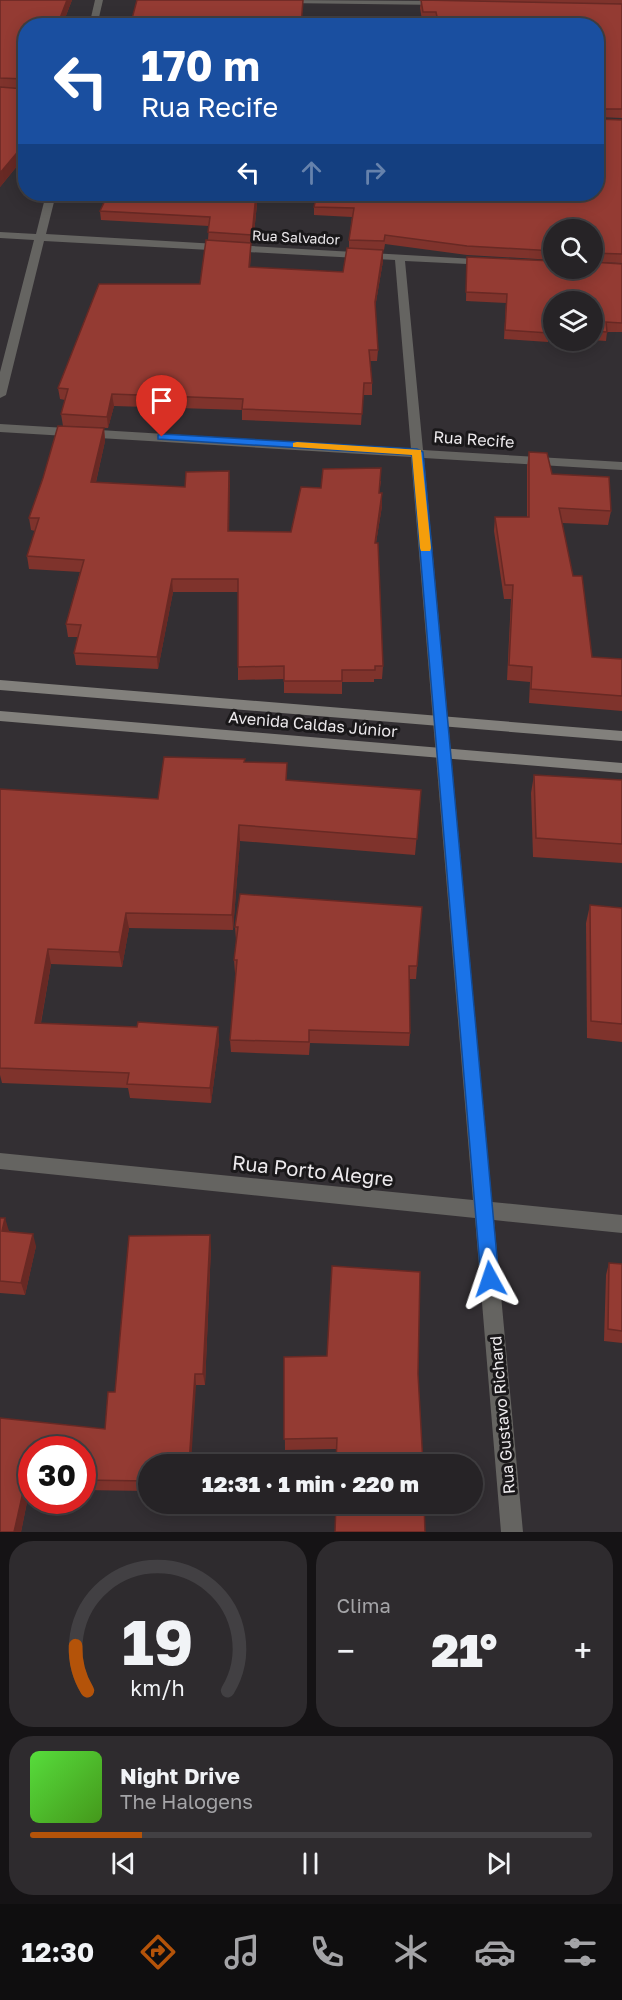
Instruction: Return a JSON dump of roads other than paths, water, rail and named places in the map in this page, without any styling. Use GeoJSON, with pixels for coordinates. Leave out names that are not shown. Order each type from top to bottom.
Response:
{"type":"FeatureCollection","features":[{"type":"Feature","properties":{"kind":"main road","name":"Avenida Caldas Júnior"},"geometry":{"type":"LineString","coordinates":[[0,685],[622,736]]}},
{"type":"Feature","properties":{"kind":"main road","name":"Avenida Caldas Júnior"},"geometry":{"type":"LineString","coordinates":[[0,716],[622,768]]}},
{"type":"Feature","properties":{"kind":"street"},"geometry":{"type":"LineString","coordinates":[[95,18],[99,0]]}},
{"type":"Feature","properties":{"kind":"street"},"geometry":{"type":"LineString","coordinates":[[277,2],[450,3]]}},
{"type":"Feature","properties":{"kind":"street"},"geometry":{"type":"LineString","coordinates":[[0,395],[49,201]]}},
{"type":"Feature","properties":{"kind":"street","name":"Rua Salvador"},"geometry":{"type":"LineString","coordinates":[[0,235],[494,262]]}},
{"type":"Feature","properties":{"kind":"street","name":"Rua Gustavo Richard"},"geometry":{"type":"LineString","coordinates":[[400,258],[512,1532]]}},
{"type":"Feature","properties":{"kind":"street","name":"Rua Recife"},"geometry":{"type":"LineString","coordinates":[[0,428],[622,466]]}},
{"type":"Feature","properties":{"kind":"street","name":"Rua Porto Alegre"},"geometry":{"type":"LineString","coordinates":[[0,1161],[622,1224]]}}]}
